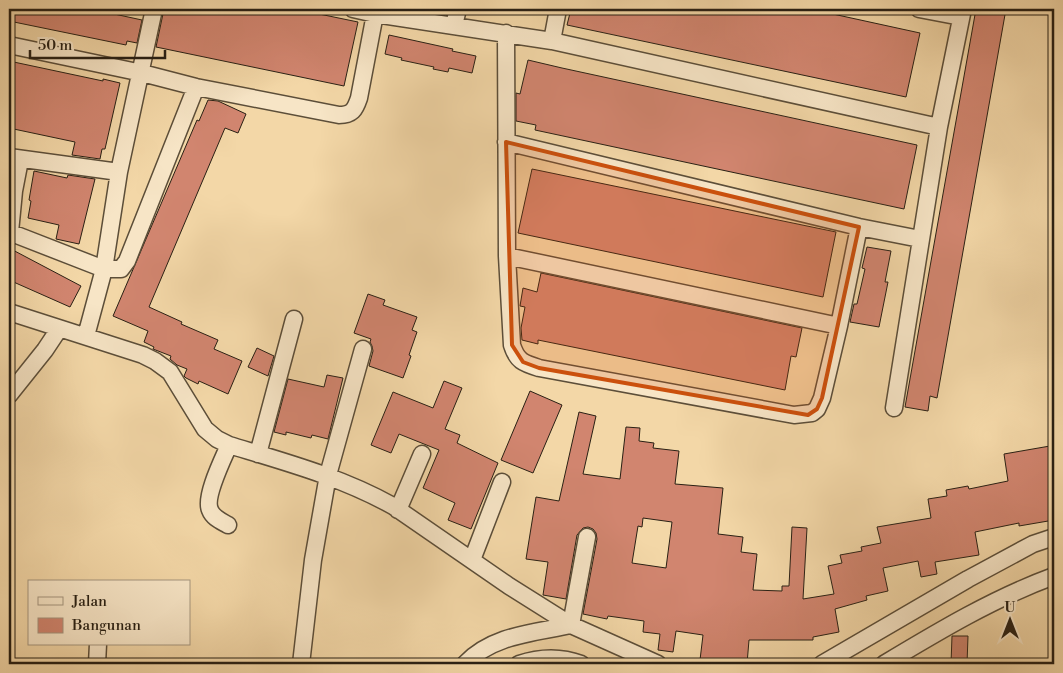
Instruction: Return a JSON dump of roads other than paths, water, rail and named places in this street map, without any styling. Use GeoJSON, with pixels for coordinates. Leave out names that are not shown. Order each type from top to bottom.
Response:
{"type":"FeatureCollection","features":[{"type":"Feature","properties":{"kind":"street"},"geometry":{"type":"LineString","coordinates":[[86,336],[104,269],[119,172],[142,73],[154,9]]}},
{"type":"Feature","properties":{"kind":"street"},"geometry":{"type":"LineString","coordinates":[[353,9],[375,14],[456,17],[506,34],[552,41],[939,127]]}},
{"type":"Feature","properties":{"kind":"street"},"geometry":{"type":"LineString","coordinates":[[552,41],[558,9]]}},
{"type":"Feature","properties":{"kind":"street"},"geometry":{"type":"LineString","coordinates":[[894,408],[939,127],[962,13],[919,9]]}},
{"type":"Feature","properties":{"kind":"street"},"geometry":{"type":"LineString","coordinates":[[9,45],[142,73],[196,87],[339,116],[351,113],[356,109],[375,14]]}},
{"type":"Feature","properties":{"kind":"street"},"geometry":{"type":"LineString","coordinates":[[506,34],[507,256],[512,345],[515,355],[523,362],[539,368],[794,415],[808,415],[817,409],[822,398],[859,226]]}},
{"type":"Feature","properties":{"kind":"street"},"geometry":{"type":"LineString","coordinates":[[119,172],[14,159],[9,232],[104,269],[118,270],[125,266],[196,87]]}},
{"type":"Feature","properties":{"kind":"street"},"geometry":{"type":"LineString","coordinates":[[506,142],[920,239]]}},
{"type":"Feature","properties":{"kind":"street"},"geometry":{"type":"LineString","coordinates":[[507,256],[839,326]]}},
{"type":"Feature","properties":{"kind":"street"},"geometry":{"type":"LineString","coordinates":[[9,312],[86,336],[156,361],[170,372],[205,428],[217,439],[229,445],[328,475],[373,495],[571,625],[653,663]]}},
{"type":"Feature","properties":{"kind":"street"},"geometry":{"type":"LineString","coordinates":[[258,454],[294,319]]}},
{"type":"Feature","properties":{"kind":"street"},"geometry":{"type":"LineString","coordinates":[[9,394],[45,350],[59,329]]}},
{"type":"Feature","properties":{"kind":"street"},"geometry":{"type":"LineString","coordinates":[[301,664],[313,560],[328,475],[363,349]]}},
{"type":"Feature","properties":{"kind":"street"},"geometry":{"type":"LineString","coordinates":[[228,526],[212,514],[209,509],[208,499],[229,445]]}},
{"type":"Feature","properties":{"kind":"street"},"geometry":{"type":"LineString","coordinates":[[398,510],[422,454]]}},
{"type":"Feature","properties":{"kind":"street"},"geometry":{"type":"LineString","coordinates":[[472,560],[502,482]]}},
{"type":"Feature","properties":{"kind":"street"},"geometry":{"type":"LineString","coordinates":[[571,625],[587,537]]}},
{"type":"Feature","properties":{"kind":"street"},"geometry":{"type":"LineString","coordinates":[[822,664],[968,579],[1033,544],[1054,537]]}},
{"type":"Feature","properties":{"kind":"street"},"geometry":{"type":"LineString","coordinates":[[884,664],[928,637],[980,609],[1054,576]]}},
{"type":"Feature","properties":{"kind":"street"},"geometry":{"type":"LineString","coordinates":[[465,664],[482,649],[509,637],[571,625]]}},
{"type":"Feature","properties":{"kind":"street"},"geometry":{"type":"LineString","coordinates":[[97,664],[98,646]]}},
{"type":"Feature","properties":{"kind":"street"},"geometry":{"type":"LineString","coordinates":[[519,664],[550,658],[581,664]]}}]}
